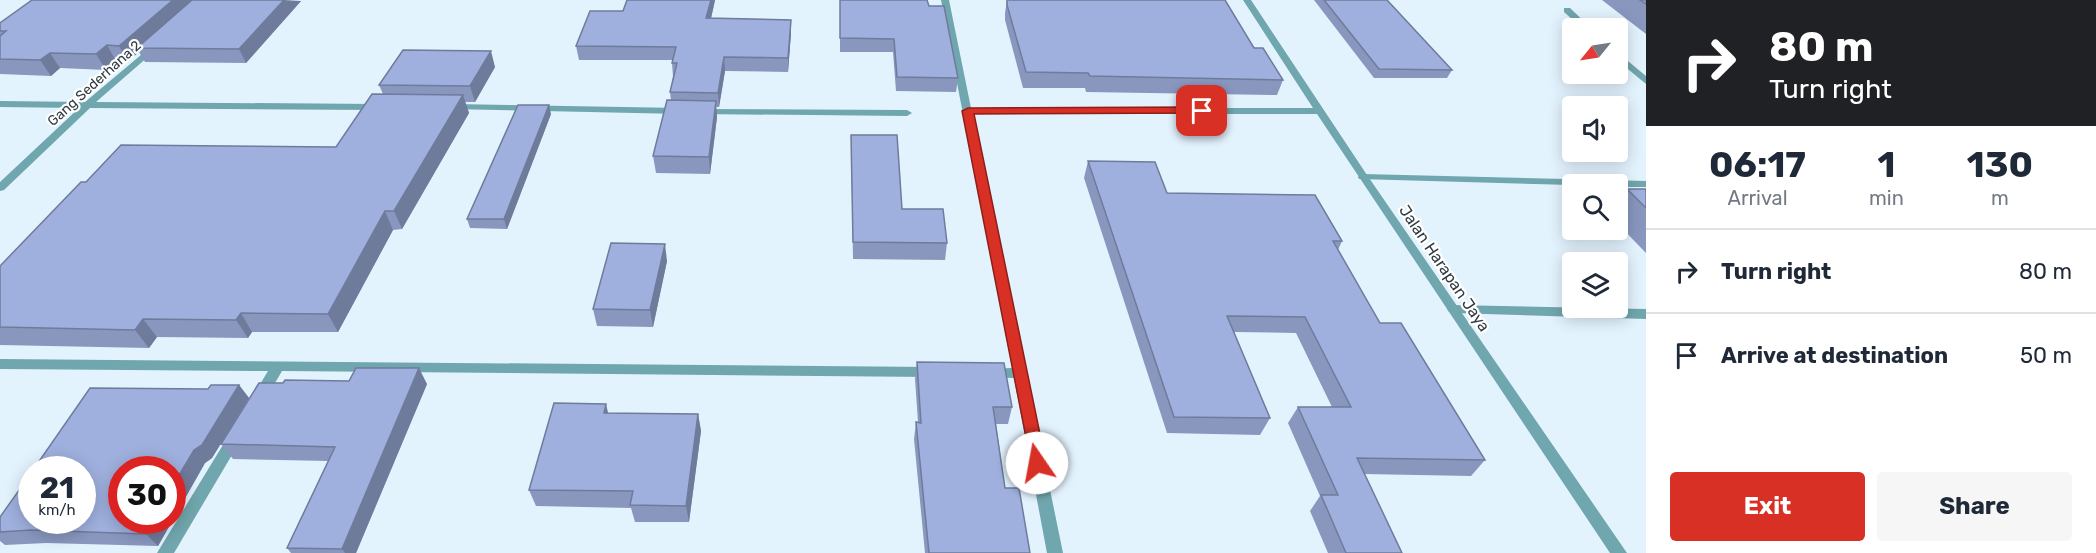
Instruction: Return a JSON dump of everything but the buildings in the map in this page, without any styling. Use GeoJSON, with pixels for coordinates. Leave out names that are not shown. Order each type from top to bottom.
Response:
{"type":"FeatureCollection","features":[{"type":"Feature","properties":{"kind":"street"},"geometry":{"type":"LineString","coordinates":[[945,0],[1055,553]]}},
{"type":"Feature","properties":{"kind":"street","name":"Jalan Harapan Jaya"},"geometry":{"type":"LineString","coordinates":[[1247,0],[1363,177],[1619,553]]}},
{"type":"Feature","properties":{"kind":"street"},"geometry":{"type":"LineString","coordinates":[[1567,10],[1576,18]]}},
{"type":"Feature","properties":{"kind":"street","name":"Gang Sederhana 2"},"geometry":{"type":"LineString","coordinates":[[0,188],[87,105],[165,38]]}},
{"type":"Feature","properties":{"kind":"street"},"geometry":{"type":"LineString","coordinates":[[1628,65],[1646,81]]}},
{"type":"Feature","properties":{"kind":"street"},"geometry":{"type":"LineString","coordinates":[[0,104],[392,107]]}},
{"type":"Feature","properties":{"kind":"street"},"geometry":{"type":"LineString","coordinates":[[439,107],[837,114],[907,113]]}},
{"type":"Feature","properties":{"kind":"street"},"geometry":{"type":"LineString","coordinates":[[968,111],[1319,111]]}},
{"type":"Feature","properties":{"kind":"street"},"geometry":{"type":"LineString","coordinates":[[1363,177],[1646,184]]}},
{"type":"Feature","properties":{"kind":"street"},"geometry":{"type":"LineString","coordinates":[[1453,309],[1646,314]]}},
{"type":"Feature","properties":{"kind":"street"},"geometry":{"type":"LineString","coordinates":[[0,364],[948,373]]}},
{"type":"Feature","properties":{"kind":"street"},"geometry":{"type":"LineString","coordinates":[[255,405],[278,366]]}},
{"type":"Feature","properties":{"kind":"street"},"geometry":{"type":"LineString","coordinates":[[971,373],[1019,373]]}},
{"type":"Feature","properties":{"kind":"street"},"geometry":{"type":"LineString","coordinates":[[165,553],[243,425]]}},
{"type":"Feature","properties":{"kind":"route"},"geometry":{"type":"LineString","coordinates":[[1037,463],[968,111],[1202,111]]}}]}
